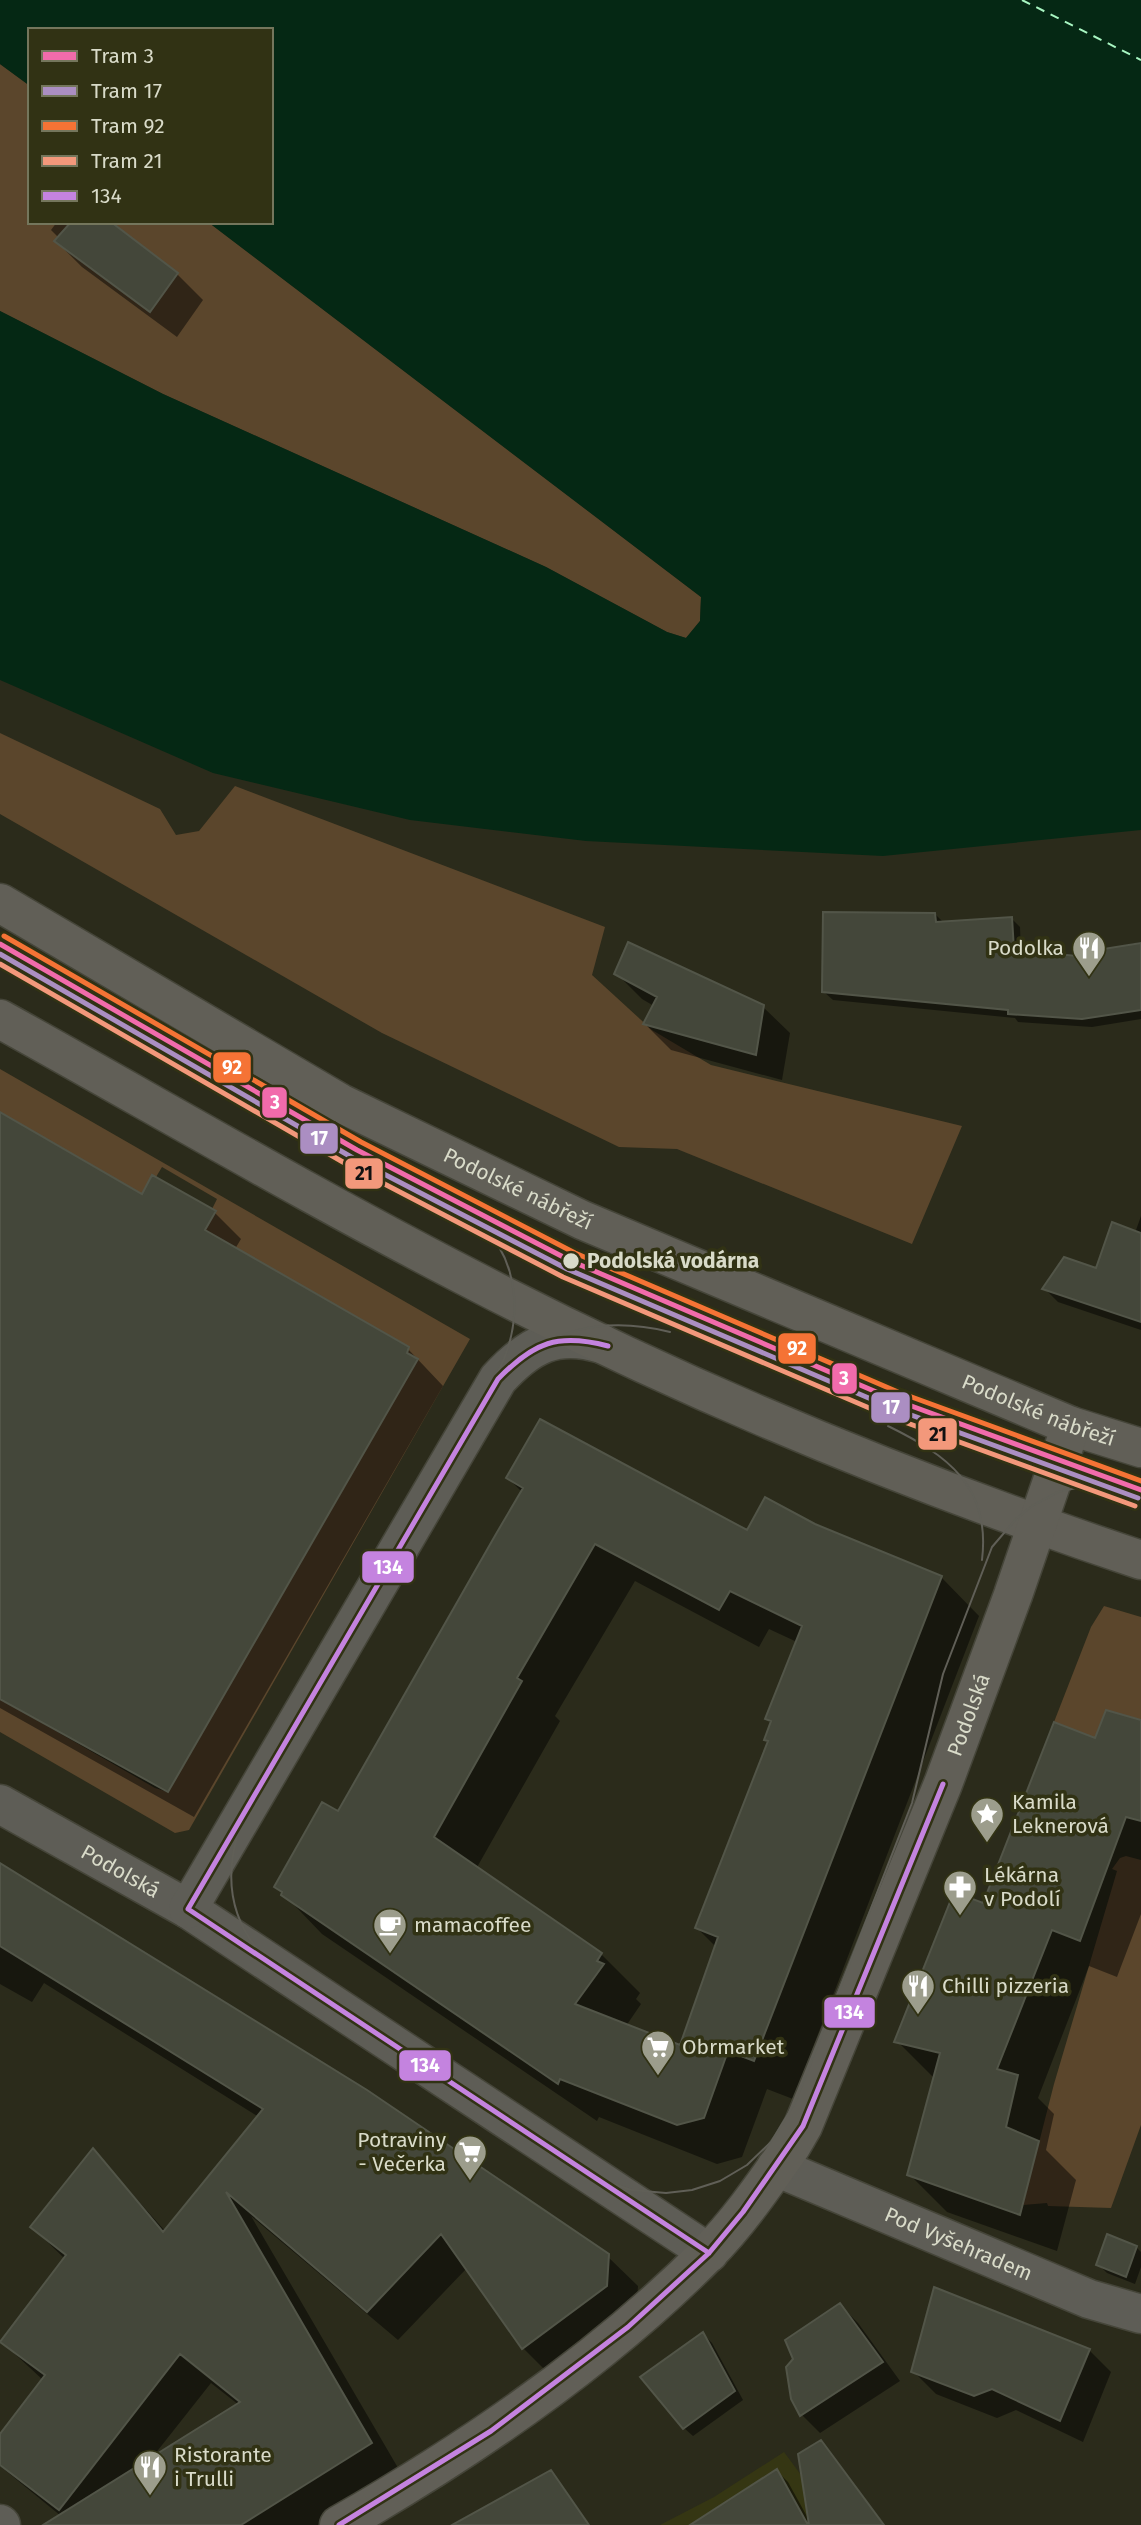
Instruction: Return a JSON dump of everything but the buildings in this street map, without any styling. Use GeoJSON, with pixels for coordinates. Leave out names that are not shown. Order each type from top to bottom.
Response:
{"type":"FeatureCollection","features":[{"type":"Feature","properties":{"kind":"main road","name":"Podolské nábřeží"},"geometry":{"type":"LineString","coordinates":[[0,903],[340,1103],[582,1220],[1071,1426],[1141,1448]]}},
{"type":"Feature","properties":{"kind":"main road"},"geometry":{"type":"LineString","coordinates":[[0,1019],[473,1280],[608,1346],[914,1478],[1036,1525],[1141,1560]]}},
{"type":"Feature","properties":{"kind":"main road","name":"Podolská"},"geometry":{"type":"LineString","coordinates":[[709,2253],[776,2167],[803,2126],[943,1784],[1071,1426]]}},
{"type":"Feature","properties":{"kind":"main road"},"geometry":{"type":"LineString","coordinates":[[339,2525],[491,2431],[628,2327],[709,2253]]}},
{"type":"Feature","properties":{"kind":"street"},"geometry":{"type":"LineString","coordinates":[[188,1909],[498,1379],[522,1355],[538,1345],[570,1337],[608,1346]]}},
{"type":"Feature","properties":{"kind":"street","name":"Podolská"},"geometry":{"type":"LineString","coordinates":[[0,1804],[188,1909],[709,2253]]}},
{"type":"Feature","properties":{"kind":"street","name":"Pod Vyšehradem"},"geometry":{"type":"LineString","coordinates":[[776,2167],[1089,2299],[1141,2314]]}},
{"type":"Feature","properties":{"kind":"shaded area"},"geometry":{"type":"Polygon","coordinates":[[[0,0],[1141,0],[1141,830],[883,856],[586,841],[410,820],[213,773],[0,680],[0,311],[163,394],[546,567],[667,632],[686,638],[700,621],[701,597],[211,224],[273,224],[273,28],[28,28],[28,85],[0,64],[0,0]]]}},
{"type":"Feature","properties":{"kind":"shaded area"},"geometry":{"type":"Polygon","coordinates":[[[0,64],[28,85],[28,224],[211,224],[701,597],[700,621],[686,638],[667,632],[546,567],[163,394],[0,311],[0,64]]]}},
{"type":"Feature","properties":{"kind":"shaded area"},"geometry":{"type":"Polygon","coordinates":[[[0,733],[160,809],[176,835],[199,831],[235,786],[605,927],[592,975],[652,1030],[711,1065],[962,1126],[912,1244],[677,1149],[619,1147],[382,1033],[0,814],[0,733]]]}},
{"type":"Feature","properties":{"kind":"shaded area"},"geometry":{"type":"Polygon","coordinates":[[[0,1069],[470,1339],[189,1830],[175,1833],[0,1732],[0,1699],[155,1788],[168,1792],[417,1359],[407,1353],[409,1347],[205,1230],[216,1212],[212,1209],[217,1199],[162,1167],[156,1177],[152,1175],[142,1194],[0,1112],[0,1069]]]}},
{"type":"Feature","properties":{"kind":"shaded area"},"geometry":{"type":"Polygon","coordinates":[[[1104,1606],[1141,1617],[1141,1720],[1106,1710],[1095,1738],[1054,1722],[1091,1627],[1104,1606]]]}},
{"type":"Feature","properties":{"kind":"shaded area"},"geometry":{"type":"Polygon","coordinates":[[[1126,1856],[1141,1860],[1141,2125],[1111,2208],[1048,2206],[1047,2203],[1023,2205],[1054,2084],[1117,1871],[1112,1869],[1120,1858],[1126,1856]]]}},
{"type":"Feature","properties":{"kind":"shaded area"},"geometry":{"type":"Polygon","coordinates":[[[784,2452],[838,2525],[660,2525],[714,2497],[784,2452]]]}},
{"type":"Feature","properties":{"kind":"ferry route"},"geometry":{"type":"LineString","coordinates":[[1022,0],[1141,60]]}},
{"type":"Feature","properties":{"kind":"tram line","name":"92"},"geometry":{"type":"LineString","coordinates":[[4,936],[361,1142],[575,1253],[898,1392],[1141,1481]]}},
{"type":"Feature","properties":{"kind":"tram line","name":"3"},"geometry":{"type":"LineString","coordinates":[[0,944],[357,1150],[571,1261],[895,1400],[1141,1490]]}},
{"type":"Feature","properties":{"kind":"tram line","name":"17"},"geometry":{"type":"LineString","coordinates":[[0,954],[353,1158],[567,1269],[892,1408],[1138,1498]]}},
{"type":"Feature","properties":{"kind":"tram line","name":"21"},"geometry":{"type":"LineString","coordinates":[[0,964],[348,1165],[563,1277],[888,1416],[1135,1506]]}},
{"type":"Feature","properties":{"kind":"tram line"},"geometry":{"type":"LineString","coordinates":[[433,1190],[482,1225],[505,1258],[511,1277],[514,1315],[506,1354],[498,1372]]}},
{"type":"Feature","properties":{"kind":"tram line"},"geometry":{"type":"LineString","coordinates":[[670,1332],[622,1325],[577,1330],[555,1337],[535,1348],[498,1379],[255,1792],[237,1837],[232,1860],[234,1903],[254,1945],[271,1964],[564,2158],[613,2184],[631,2190],[666,2193],[692,2190],[720,2181],[747,2165],[771,2142],[796,2101],[912,1803],[943,1674],[992,1547],[1016,1519],[1032,1506],[1058,1492],[1099,1483],[1141,1491]]}},
{"type":"Feature","properties":{"kind":"tram line"},"geometry":{"type":"LineString","coordinates":[[888,1426],[946,1462],[972,1493],[983,1534],[982,1560]]}},
{"type":"Feature","properties":{"kind":"transit line","name":"134"},"geometry":{"type":"LineString","coordinates":[[608,1346],[575,1340],[548,1344],[523,1356],[498,1379],[188,1909],[709,2253]]}},
{"type":"Feature","properties":{"kind":"transit line","name":"134"},"geometry":{"type":"LineString","coordinates":[[339,2525],[491,2431],[628,2327],[709,2253],[743,2212],[803,2126],[943,1784]]}},
{"type":"Feature","properties":{"kind":"place","name":"Podolka"},"geometry":{"type":"Point","coordinates":[1089,978]}},
{"type":"Feature","properties":{"kind":"place","name":"Podolská vodárna"},"geometry":{"type":"Point","coordinates":[571,1261]}},
{"type":"Feature","properties":{"kind":"place","name":"Kamila Leknerová"},"geometry":{"type":"Point","coordinates":[987,1844]}},
{"type":"Feature","properties":{"kind":"place","name":"Lékárna v Podolí"},"geometry":{"type":"Point","coordinates":[960,1917]}},
{"type":"Feature","properties":{"kind":"place","name":"mamacoffee"},"geometry":{"type":"Point","coordinates":[390,1955]}},
{"type":"Feature","properties":{"kind":"place","name":"Chilli pizzeria"},"geometry":{"type":"Point","coordinates":[918,2016]}},
{"type":"Feature","properties":{"kind":"place","name":"Obrmarket"},"geometry":{"type":"Point","coordinates":[658,2077]}},
{"type":"Feature","properties":{"kind":"place","name":"Potraviny - Večerka"},"geometry":{"type":"Point","coordinates":[470,2182]}},
{"type":"Feature","properties":{"kind":"place","name":"Ristorante i Trulli"},"geometry":{"type":"Point","coordinates":[150,2497]}}]}
